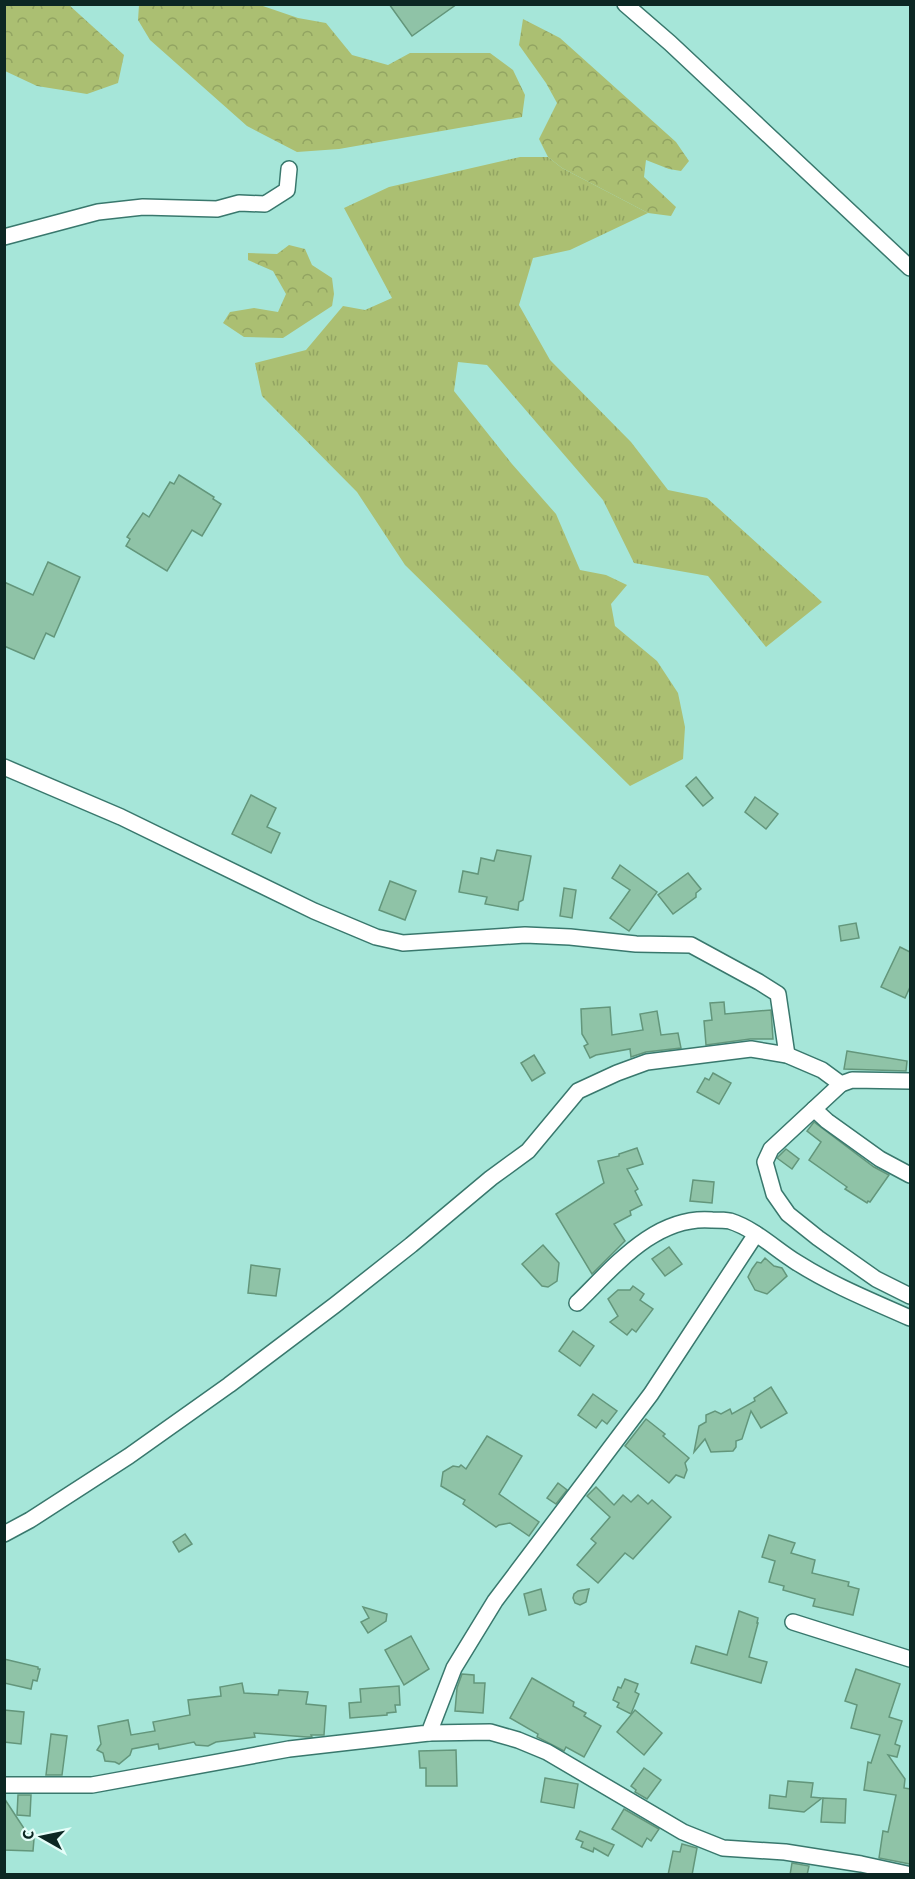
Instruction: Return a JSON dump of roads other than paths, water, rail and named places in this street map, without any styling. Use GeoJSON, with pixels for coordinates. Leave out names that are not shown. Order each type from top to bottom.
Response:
{"type":"FeatureCollection","features":[{"type":"Feature","properties":{"kind":"street"},"geometry":{"type":"LineString","coordinates":[[625,4],[910,268]]}},
{"type":"Feature","properties":{"kind":"street"},"geometry":{"type":"LineString","coordinates":[[4,237],[98,212],[143,207],[217,209],[239,203],[265,204],[287,190],[289,169]]}},
{"type":"Feature","properties":{"kind":"street"},"geometry":{"type":"LineString","coordinates":[[4,767],[121,817],[314,911],[376,937],[403,943],[525,935],[636,944],[691,945],[778,994],[787,1055]]}},
{"type":"Feature","properties":{"kind":"street"},"geometry":{"type":"LineString","coordinates":[[4,1534],[30,1520],[129,1456],[229,1385],[334,1305],[491,1178],[528,1151],[578,1091],[647,1062],[751,1049],[787,1055],[822,1070],[841,1084]]}},
{"type":"Feature","properties":{"kind":"street"},"geometry":{"type":"LineString","coordinates":[[910,1081],[852,1080],[841,1084],[771,1149],[765,1162],[774,1194],[788,1214],[876,1279],[910,1296]]}},
{"type":"Feature","properties":{"kind":"street"},"geometry":{"type":"LineString","coordinates":[[814,1109],[826,1121],[880,1159],[910,1175]]}},
{"type":"Feature","properties":{"kind":"street"},"geometry":{"type":"LineString","coordinates":[[577,1303],[625,1256],[659,1231],[697,1219],[730,1221],[756,1234],[795,1262],[834,1284],[910,1318]]}},
{"type":"Feature","properties":{"kind":"street"},"geometry":{"type":"LineString","coordinates":[[429,1733],[454,1668],[495,1601],[651,1394],[756,1234]]}},
{"type":"Feature","properties":{"kind":"street"},"geometry":{"type":"LineString","coordinates":[[793,1622],[910,1659]]}},
{"type":"Feature","properties":{"kind":"street"},"geometry":{"type":"LineString","coordinates":[[4,1785],[92,1785],[290,1749],[429,1733],[490,1732],[547,1752],[682,1832],[723,1848],[784,1852],[861,1864],[907,1875]]}}]}
